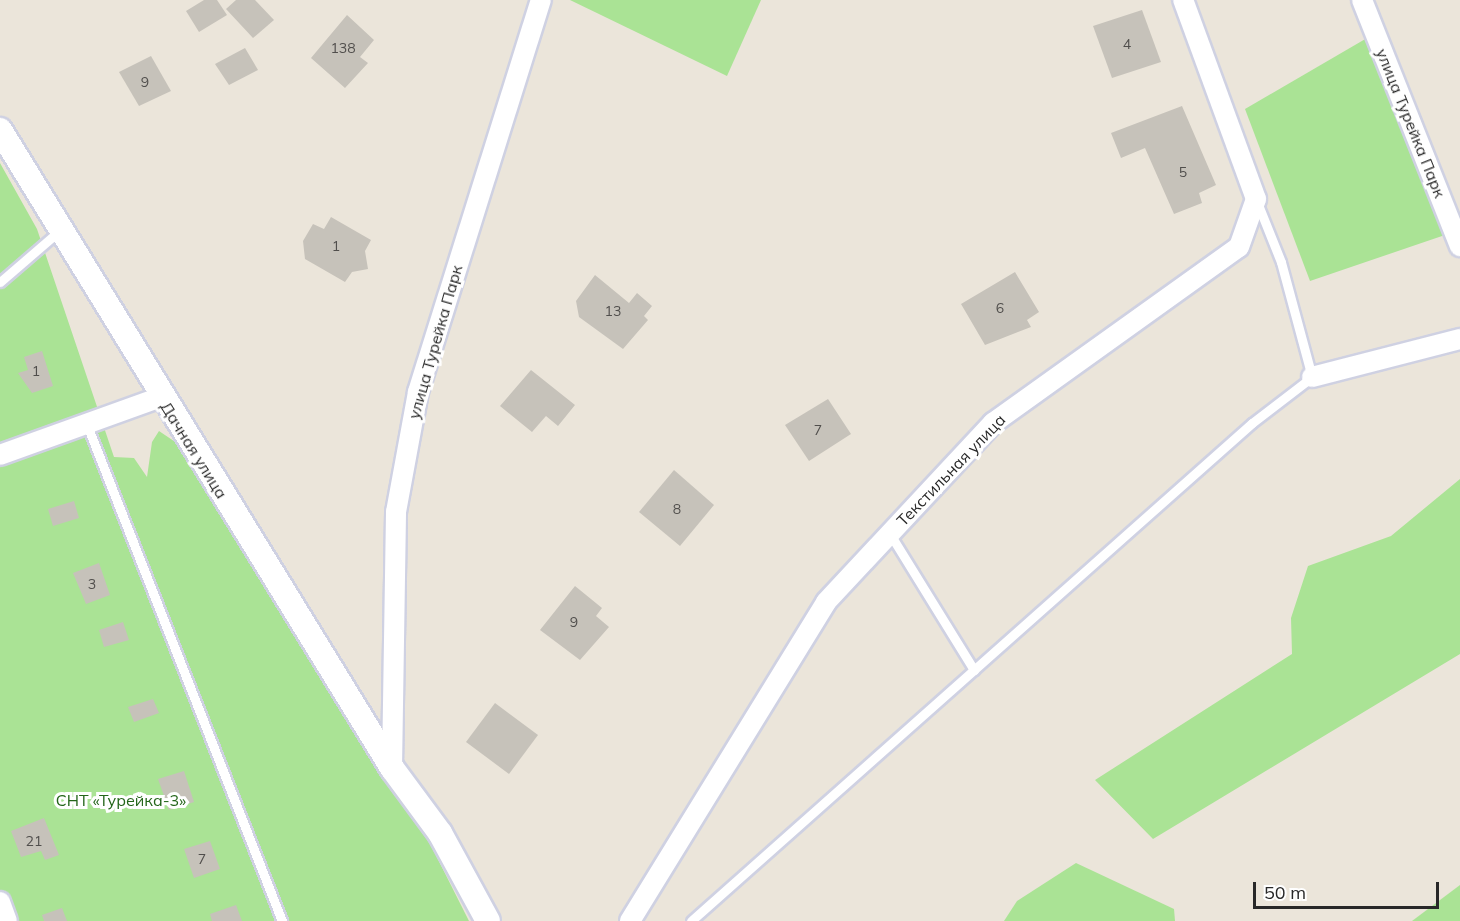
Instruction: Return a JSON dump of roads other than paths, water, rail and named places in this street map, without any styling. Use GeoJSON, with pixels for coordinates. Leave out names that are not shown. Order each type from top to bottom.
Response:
{"type":"FeatureCollection","features":[{"type":"Feature","properties":{"kind":"street","name":"улица Турейка Парк"},"geometry":{"type":"LineString","coordinates":[[392,768],[396,512],[418,392],[541,0]]}},
{"type":"Feature","properties":{"kind":"street"},"geometry":{"type":"LineString","coordinates":[[1183,0],[1256,199]]}},
{"type":"Feature","properties":{"kind":"street","name":"улица Турейка Парк"},"geometry":{"type":"LineString","coordinates":[[1362,0],[1460,246]]}},
{"type":"Feature","properties":{"kind":"street","name":"Дачная улица"},"geometry":{"type":"LineString","coordinates":[[0,129],[161,398],[392,768],[440,833],[488,921]]}},
{"type":"Feature","properties":{"kind":"street","name":"Текстильная улица"},"geometry":{"type":"LineString","coordinates":[[630,921],[826,602],[993,423],[1239,247],[1256,199]]}},
{"type":"Feature","properties":{"kind":"street"},"geometry":{"type":"LineString","coordinates":[[1312,377],[1460,339]]}},
{"type":"Feature","properties":{"kind":"street"},"geometry":{"type":"LineString","coordinates":[[0,455],[161,398]]}},
{"type":"Feature","properties":{"kind":"street"},"geometry":{"type":"LineString","coordinates":[[0,902],[7,921]]}},
{"type":"Feature","properties":{"kind":"lane"},"geometry":{"type":"LineString","coordinates":[[692,921],[1252,423],[1312,377],[1281,262],[1256,199]]}},
{"type":"Feature","properties":{"kind":"lane"},"geometry":{"type":"LineString","coordinates":[[0,282],[59,232],[53,221]]}},
{"type":"Feature","properties":{"kind":"lane"},"geometry":{"type":"LineString","coordinates":[[87,425],[282,921]]}},
{"type":"Feature","properties":{"kind":"lane"},"geometry":{"type":"LineString","coordinates":[[890,534],[974,669]]}},
{"type":"Feature","properties":{"kind":"park label","name":"СНТ «Турейка-3»"},"geometry":{"type":"Point","coordinates":[121,800]}}]}
